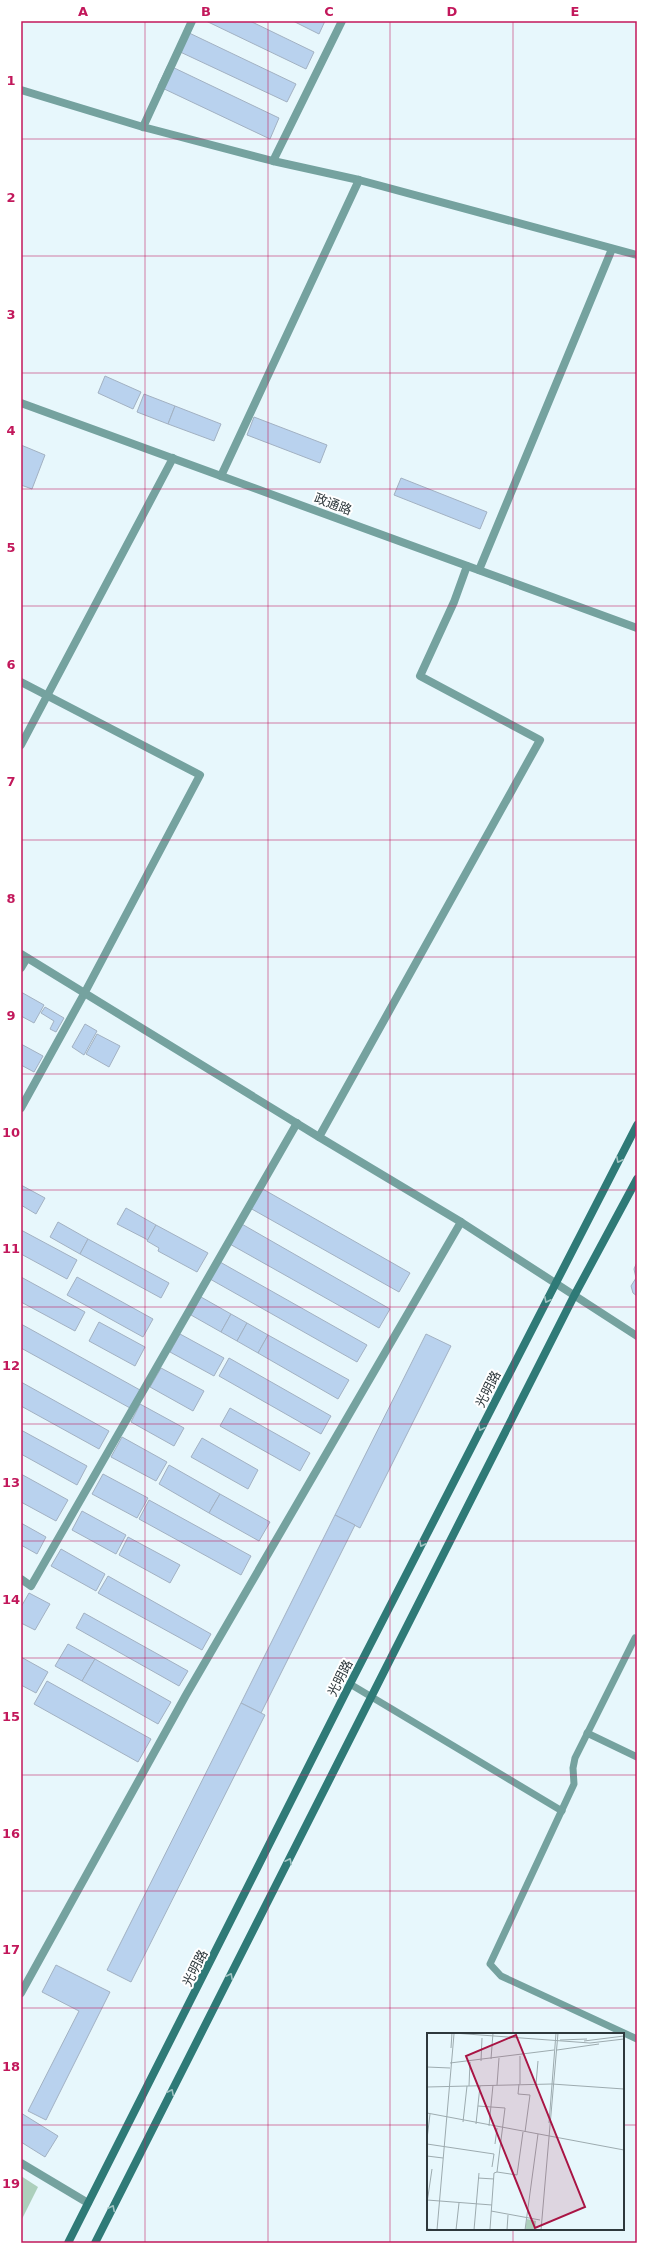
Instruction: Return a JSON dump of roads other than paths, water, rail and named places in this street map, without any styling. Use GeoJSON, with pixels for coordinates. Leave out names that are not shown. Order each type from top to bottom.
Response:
{"type":"FeatureCollection","features":[{"type":"Feature","properties":{"kind":"main road","name":"光明路"},"geometry":{"type":"LineString","coordinates":[[68,2243],[350,1684],[637,1125]]}},
{"type":"Feature","properties":{"kind":"main road"},"geometry":{"type":"LineString","coordinates":[[95,2243],[574,1296],[637,1179]]}},
{"type":"Feature","properties":{"kind":"street"},"geometry":{"type":"LineString","coordinates":[[143,127],[192,21]]}},
{"type":"Feature","properties":{"kind":"street"},"geometry":{"type":"LineString","coordinates":[[273,161],[342,21]]}},
{"type":"Feature","properties":{"kind":"street"},"geometry":{"type":"LineString","coordinates":[[21,91],[143,127],[273,161],[359,180],[637,255]]}},
{"type":"Feature","properties":{"kind":"street"},"geometry":{"type":"LineString","coordinates":[[221,476],[359,180]]}},
{"type":"Feature","properties":{"kind":"street"},"geometry":{"type":"LineString","coordinates":[[479,570],[612,249]]}},
{"type":"Feature","properties":{"kind":"street","name":"政通路"},"geometry":{"type":"LineString","coordinates":[[21,404],[637,628]]}},
{"type":"Feature","properties":{"kind":"street"},"geometry":{"type":"LineString","coordinates":[[21,745],[173,458]]}},
{"type":"Feature","properties":{"kind":"street"},"geometry":{"type":"LineString","coordinates":[[319,1137],[540,740],[420,676],[454,602],[467,566]]}},
{"type":"Feature","properties":{"kind":"street"},"geometry":{"type":"LineString","coordinates":[[21,682],[200,775],[84,994],[21,1108]]}},
{"type":"Feature","properties":{"kind":"street"},"geometry":{"type":"LineString","coordinates":[[21,968],[24,956],[84,994],[461,1222],[637,1336]]}},
{"type":"Feature","properties":{"kind":"street"},"geometry":{"type":"LineString","coordinates":[[21,1579],[31,1586],[297,1123]]}},
{"type":"Feature","properties":{"kind":"street"},"geometry":{"type":"LineString","coordinates":[[21,1993],[186,1695],[461,1222]]}},
{"type":"Feature","properties":{"kind":"street"},"geometry":{"type":"LineString","coordinates":[[21,2162],[88,2203]]}},
{"type":"Feature","properties":{"kind":"lane"},"geometry":{"type":"LineString","coordinates":[[636,1638],[575,1758],[573,1768],[574,1784],[490,1964],[501,1976],[637,2039]]}},
{"type":"Feature","properties":{"kind":"lane"},"geometry":{"type":"LineString","coordinates":[[350,1684],[562,1811]]}},
{"type":"Feature","properties":{"kind":"lane"},"geometry":{"type":"LineString","coordinates":[[587,1733],[637,1757]]}}]}
